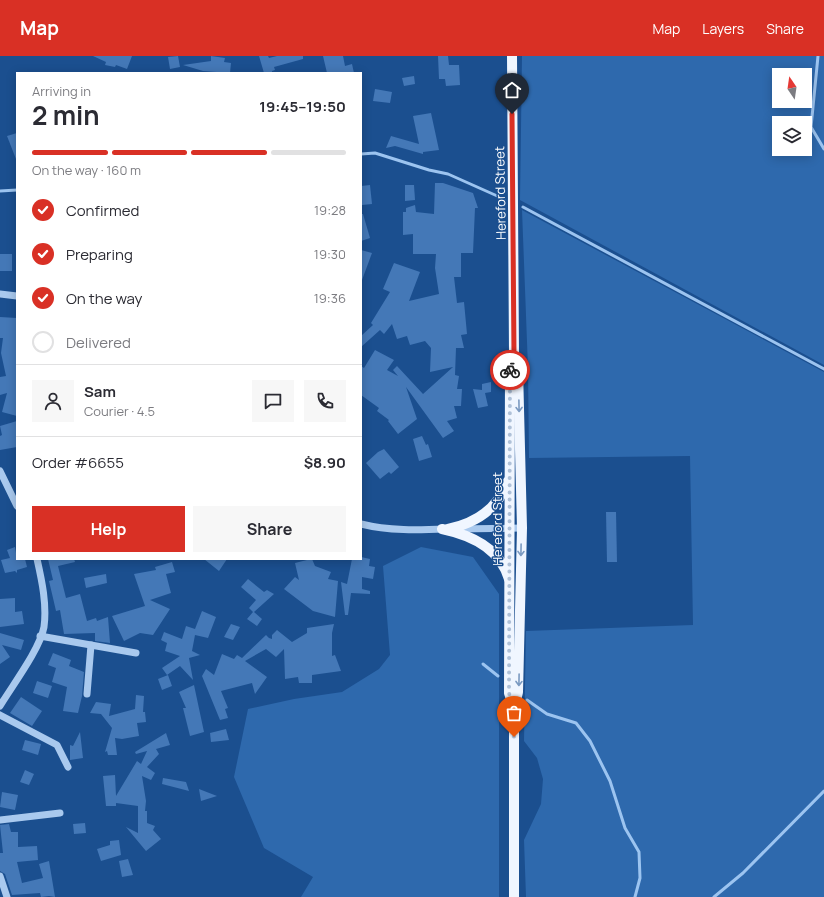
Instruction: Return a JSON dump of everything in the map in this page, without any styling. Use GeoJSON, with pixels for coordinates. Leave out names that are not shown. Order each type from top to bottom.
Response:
{"type":"FeatureCollection","features":[{"type":"Feature","properties":{"kind":"main road","name":"Hereford Street"},"geometry":{"type":"LineString","coordinates":[[512,56],[514,354],[510,370],[511,587],[509,693],[514,709]]}},
{"type":"Feature","properties":{"kind":"main road","name":"Hereford Street"},"geometry":{"type":"LineString","coordinates":[[514,354],[518,369],[522,528],[518,692],[514,709],[514,897]]}},
{"type":"Feature","properties":{"kind":"main road"},"geometry":{"type":"LineString","coordinates":[[445,530],[462,526],[485,514],[501,496],[510,475]]}},
{"type":"Feature","properties":{"kind":"main road"},"geometry":{"type":"LineString","coordinates":[[445,530],[475,539],[487,548],[502,566],[511,587]]}},
{"type":"Feature","properties":{"kind":"street"},"geometry":{"type":"LineString","coordinates":[[0,294],[16,296]]}},
{"type":"Feature","properties":{"kind":"street"},"geometry":{"type":"LineString","coordinates":[[0,471],[16,504]]}},
{"type":"Feature","properties":{"kind":"street"},"geometry":{"type":"LineString","coordinates":[[362,524],[402,530],[522,528]]}},
{"type":"Feature","properties":{"kind":"street"},"geometry":{"type":"LineString","coordinates":[[0,706],[28,663],[44,628],[44,606],[37,560]]}},
{"type":"Feature","properties":{"kind":"street"},"geometry":{"type":"LineString","coordinates":[[40,636],[136,653]]}},
{"type":"Feature","properties":{"kind":"street"},"geometry":{"type":"LineString","coordinates":[[87,694],[91,645]]}},
{"type":"Feature","properties":{"kind":"street"},"geometry":{"type":"LineString","coordinates":[[0,715],[57,746],[68,767]]}},
{"type":"Feature","properties":{"kind":"street"},"geometry":{"type":"LineString","coordinates":[[0,820],[60,813]]}},
{"type":"Feature","properties":{"kind":"street"},"geometry":{"type":"LineString","coordinates":[[0,876],[7,897]]}},
{"type":"Feature","properties":{"kind":"shaded area"},"geometry":{"type":"Polygon","coordinates":[[[522,56],[824,56],[824,365],[520,200],[522,56]]]}},
{"type":"Feature","properties":{"kind":"shaded area"},"geometry":{"type":"Polygon","coordinates":[[[522,210],[824,372],[824,897],[526,897],[524,840],[541,804],[543,779],[537,758],[524,741],[526,631],[693,625],[690,456],[529,458],[528,368],[522,210]]]}},
{"type":"Feature","properties":{"kind":"shaded area"},"geometry":{"type":"Polygon","coordinates":[[[421,547],[473,557],[499,594],[499,897],[301,897],[313,877],[264,848],[234,777],[248,709],[294,699],[342,692],[379,669],[390,655],[383,566],[421,547]]]}},
{"type":"Feature","properties":{"kind":"building"},"geometry":{"type":"Polygon","coordinates":[[[93,56],[132,56],[127,69],[116,65],[115,67],[105,65],[106,62],[93,56]]]}},
{"type":"Feature","properties":{"kind":"building"},"geometry":{"type":"Polygon","coordinates":[[[178,56],[180,67],[170,69],[168,57],[178,56]]]}},
{"type":"Feature","properties":{"kind":"building"},"geometry":{"type":"Polygon","coordinates":[[[211,56],[225,58],[224,62],[231,63],[230,72],[203,71],[183,65],[211,61],[211,56]]]}},
{"type":"Feature","properties":{"kind":"building"},"geometry":{"type":"Polygon","coordinates":[[[259,56],[268,56],[269,58],[277,56],[303,56],[303,59],[274,67],[275,70],[272,72],[264,72],[259,56]]]}},
{"type":"Feature","properties":{"kind":"building"},"geometry":{"type":"Polygon","coordinates":[[[323,56],[343,56],[345,66],[352,64],[354,72],[327,72],[323,56]]]}},
{"type":"Feature","properties":{"kind":"building"},"geometry":{"type":"Polygon","coordinates":[[[438,56],[448,56],[449,65],[459,65],[460,85],[446,86],[445,79],[439,79],[438,56]]]}},
{"type":"Feature","properties":{"kind":"building"},"geometry":{"type":"Polygon","coordinates":[[[414,76],[415,84],[404,86],[402,78],[414,76]]]}},
{"type":"Feature","properties":{"kind":"building"},"geometry":{"type":"Polygon","coordinates":[[[375,89],[392,92],[390,103],[373,101],[375,89]]]}},
{"type":"Feature","properties":{"kind":"building"},"geometry":{"type":"Polygon","coordinates":[[[431,113],[439,150],[423,152],[423,154],[395,146],[386,148],[391,136],[419,144],[413,116],[431,113]]]}},
{"type":"Feature","properties":{"kind":"building"},"geometry":{"type":"Polygon","coordinates":[[[16,133],[16,159],[7,136],[16,133]]]}},
{"type":"Feature","properties":{"kind":"building"},"geometry":{"type":"Polygon","coordinates":[[[435,183],[443,183],[473,193],[478,208],[475,208],[473,253],[461,253],[461,277],[454,277],[457,303],[464,302],[467,334],[461,335],[464,348],[456,348],[455,375],[459,376],[457,389],[462,389],[461,406],[454,406],[457,418],[447,421],[454,431],[443,438],[406,387],[417,419],[398,434],[388,421],[389,420],[377,411],[379,408],[362,396],[362,367],[364,368],[375,350],[394,360],[387,370],[398,376],[393,370],[397,366],[423,394],[453,367],[430,372],[431,348],[425,341],[410,345],[407,336],[397,339],[392,324],[384,334],[380,330],[362,346],[362,335],[373,325],[371,323],[390,292],[383,289],[394,263],[420,272],[409,301],[439,294],[435,268],[436,254],[413,254],[413,234],[403,235],[403,212],[406,212],[406,208],[415,205],[416,212],[434,214],[435,183]]]}},
{"type":"Feature","properties":{"kind":"building"},"geometry":{"type":"Polygon","coordinates":[[[370,185],[372,204],[362,205],[362,186],[370,185]]]}},
{"type":"Feature","properties":{"kind":"building"},"geometry":{"type":"Polygon","coordinates":[[[405,185],[414,185],[415,200],[405,201],[405,185]]]}},
{"type":"Feature","properties":{"kind":"building"},"geometry":{"type":"Polygon","coordinates":[[[362,214],[363,214],[370,238],[362,241],[362,214]]]}},
{"type":"Feature","properties":{"kind":"building"},"geometry":{"type":"Polygon","coordinates":[[[362,250],[372,253],[362,280],[362,250]]]}},
{"type":"Feature","properties":{"kind":"building"},"geometry":{"type":"Polygon","coordinates":[[[0,254],[12,254],[12,271],[0,271],[0,254]]]}},
{"type":"Feature","properties":{"kind":"building"},"geometry":{"type":"Polygon","coordinates":[[[0,317],[16,318],[16,416],[2,412],[7,393],[0,395],[0,377],[6,376],[1,353],[3,338],[0,338],[0,317]]]}},
{"type":"Feature","properties":{"kind":"building"},"geometry":{"type":"Polygon","coordinates":[[[491,382],[491,392],[485,393],[488,406],[478,408],[473,389],[482,390],[482,384],[491,382]]]}},
{"type":"Feature","properties":{"kind":"building"},"geometry":{"type":"Polygon","coordinates":[[[16,421],[16,447],[0,450],[0,436],[2,435],[0,426],[16,421]]]}},
{"type":"Feature","properties":{"kind":"building"},"geometry":{"type":"Polygon","coordinates":[[[422,436],[426,445],[428,444],[432,457],[419,461],[413,439],[422,436]]]}},
{"type":"Feature","properties":{"kind":"building"},"geometry":{"type":"Polygon","coordinates":[[[384,449],[399,467],[391,474],[389,472],[380,479],[366,463],[378,452],[384,449]]]}},
{"type":"Feature","properties":{"kind":"building"},"geometry":{"type":"Polygon","coordinates":[[[606,512],[616,512],[617,562],[607,562],[606,512]]]}},
{"type":"Feature","properties":{"kind":"building"},"geometry":{"type":"Polygon","coordinates":[[[15,547],[16,560],[25,560],[27,567],[17,570],[17,573],[15,571],[5,573],[1,560],[10,558],[7,550],[15,547]]]}},
{"type":"Feature","properties":{"kind":"building"},"geometry":{"type":"Polygon","coordinates":[[[362,557],[370,559],[369,566],[375,567],[373,579],[362,577],[362,589],[370,591],[370,594],[351,593],[348,615],[345,615],[341,582],[347,584],[352,560],[362,560],[362,557]]]}},
{"type":"Feature","properties":{"kind":"building"},"geometry":{"type":"Polygon","coordinates":[[[48,560],[74,560],[75,562],[58,566],[66,598],[80,594],[87,621],[96,618],[97,621],[108,617],[110,643],[95,641],[95,633],[64,634],[60,610],[56,611],[49,581],[53,580],[48,560]]]}},
{"type":"Feature","properties":{"kind":"building"},"geometry":{"type":"Polygon","coordinates":[[[205,560],[226,560],[219,571],[205,560]]]}},
{"type":"Feature","properties":{"kind":"building"},"geometry":{"type":"Polygon","coordinates":[[[312,560],[315,566],[331,572],[328,579],[338,581],[335,617],[313,611],[284,589],[295,577],[299,580],[295,563],[312,560]]]}},
{"type":"Feature","properties":{"kind":"building"},"geometry":{"type":"Polygon","coordinates":[[[172,562],[175,572],[166,574],[171,593],[150,600],[170,609],[153,635],[140,633],[124,641],[112,616],[145,606],[134,574],[156,570],[155,567],[172,562]]]}},
{"type":"Feature","properties":{"kind":"building"},"geometry":{"type":"Polygon","coordinates":[[[106,574],[107,583],[86,588],[84,578],[106,574]]]}},
{"type":"Feature","properties":{"kind":"building"},"geometry":{"type":"Polygon","coordinates":[[[248,579],[264,592],[267,590],[274,594],[254,612],[262,619],[257,626],[247,619],[253,612],[249,608],[256,600],[241,587],[248,579]]]}},
{"type":"Feature","properties":{"kind":"building"},"geometry":{"type":"Polygon","coordinates":[[[15,598],[15,612],[22,611],[24,624],[0,627],[0,599],[15,598]]]}},
{"type":"Feature","properties":{"kind":"building"},"geometry":{"type":"Polygon","coordinates":[[[202,611],[216,617],[208,638],[195,635],[192,651],[200,655],[189,658],[193,680],[180,666],[167,675],[162,668],[180,656],[165,651],[167,643],[161,640],[164,632],[182,639],[186,626],[195,629],[202,611]]]}},
{"type":"Feature","properties":{"kind":"building"},"geometry":{"type":"Polygon","coordinates":[[[231,624],[240,627],[233,640],[224,637],[231,624]]]}},
{"type":"Feature","properties":{"kind":"building"},"geometry":{"type":"Polygon","coordinates":[[[334,624],[332,633],[332,656],[335,655],[341,671],[312,675],[312,683],[299,683],[298,677],[285,679],[284,649],[276,657],[266,649],[245,661],[267,677],[255,694],[252,683],[221,691],[228,708],[225,709],[228,718],[220,720],[202,676],[206,669],[214,675],[222,654],[234,659],[237,655],[242,658],[266,635],[272,639],[272,635],[277,630],[292,642],[307,633],[307,628],[334,624]]]}},
{"type":"Feature","properties":{"kind":"building"},"geometry":{"type":"Polygon","coordinates":[[[0,633],[24,640],[21,650],[2,645],[10,657],[0,664],[0,633]]]}},
{"type":"Feature","properties":{"kind":"building"},"geometry":{"type":"Polygon","coordinates":[[[53,653],[71,660],[69,666],[84,672],[82,696],[78,713],[63,711],[67,687],[52,682],[56,668],[48,665],[53,653]]]}},
{"type":"Feature","properties":{"kind":"building"},"geometry":{"type":"Polygon","coordinates":[[[168,675],[172,686],[162,690],[158,679],[168,675]]]}},
{"type":"Feature","properties":{"kind":"building"},"geometry":{"type":"Polygon","coordinates":[[[37,681],[52,686],[48,698],[33,693],[37,681]]]}},
{"type":"Feature","properties":{"kind":"building"},"geometry":{"type":"Polygon","coordinates":[[[194,685],[204,732],[190,736],[183,708],[186,708],[179,692],[194,685]]]}},
{"type":"Feature","properties":{"kind":"building"},"geometry":{"type":"Polygon","coordinates":[[[136,695],[144,696],[143,712],[145,712],[146,722],[137,723],[139,736],[122,739],[115,738],[117,755],[108,755],[107,751],[105,752],[112,728],[101,714],[90,713],[96,702],[111,704],[109,716],[135,709],[136,695]]]}},
{"type":"Feature","properties":{"kind":"building"},"geometry":{"type":"Polygon","coordinates":[[[21,697],[42,711],[32,726],[10,713],[21,697]]]}},
{"type":"Feature","properties":{"kind":"building"},"geometry":{"type":"Polygon","coordinates":[[[226,729],[229,740],[211,742],[210,733],[226,729]]]}},
{"type":"Feature","properties":{"kind":"building"},"geometry":{"type":"Polygon","coordinates":[[[80,732],[83,758],[70,760],[70,745],[73,746],[80,732]]]}},
{"type":"Feature","properties":{"kind":"building"},"geometry":{"type":"Polygon","coordinates":[[[166,733],[170,745],[156,749],[159,754],[147,767],[155,773],[151,780],[142,776],[146,801],[145,811],[147,811],[147,823],[155,826],[153,830],[161,839],[146,851],[126,827],[138,833],[138,806],[116,803],[116,806],[106,806],[103,776],[115,775],[116,796],[137,761],[141,764],[147,751],[136,754],[135,752],[166,733]]]}},
{"type":"Feature","properties":{"kind":"building"},"geometry":{"type":"Polygon","coordinates":[[[25,740],[41,744],[38,755],[22,750],[25,740]]]}},
{"type":"Feature","properties":{"kind":"building"},"geometry":{"type":"Polygon","coordinates":[[[25,770],[34,774],[29,785],[20,782],[25,770]]]}},
{"type":"Feature","properties":{"kind":"building"},"geometry":{"type":"Polygon","coordinates":[[[163,778],[186,782],[189,791],[162,784],[163,778]]]}},
{"type":"Feature","properties":{"kind":"building"},"geometry":{"type":"Polygon","coordinates":[[[199,789],[217,796],[201,801],[199,789]]]}},
{"type":"Feature","properties":{"kind":"building"},"geometry":{"type":"Polygon","coordinates":[[[2,792],[18,795],[15,810],[0,807],[2,792]]]}},
{"type":"Feature","properties":{"kind":"building"},"geometry":{"type":"Polygon","coordinates":[[[85,823],[86,833],[74,834],[73,824],[85,823]]]}},
{"type":"Feature","properties":{"kind":"building"},"geometry":{"type":"Polygon","coordinates":[[[9,824],[11,832],[18,832],[18,847],[37,846],[38,860],[17,862],[22,883],[43,878],[39,864],[49,861],[55,897],[41,897],[40,893],[12,895],[5,874],[0,871],[0,853],[3,853],[0,825],[9,824]]]}},
{"type":"Feature","properties":{"kind":"building"},"geometry":{"type":"Polygon","coordinates":[[[119,840],[121,855],[101,861],[97,849],[110,845],[110,841],[119,840]]]}},
{"type":"Feature","properties":{"kind":"building"},"geometry":{"type":"Polygon","coordinates":[[[128,859],[133,875],[122,877],[119,861],[128,859]]]}},
{"type":"Feature","properties":{"kind":"waterway"},"geometry":{"type":"LineString","coordinates":[[818,56],[811,127],[824,149]]}},
{"type":"Feature","properties":{"kind":"waterway"},"geometry":{"type":"LineString","coordinates":[[362,154],[375,153],[429,170],[448,174],[504,199]]}},
{"type":"Feature","properties":{"kind":"waterway"},"geometry":{"type":"LineString","coordinates":[[0,191],[16,190]]}},
{"type":"Feature","properties":{"kind":"waterway"},"geometry":{"type":"LineString","coordinates":[[523,207],[824,369]]}},
{"type":"Feature","properties":{"kind":"waterway"},"geometry":{"type":"LineString","coordinates":[[483,664],[498,676]]}},
{"type":"Feature","properties":{"kind":"waterway"},"geometry":{"type":"LineString","coordinates":[[527,700],[547,714],[576,723],[590,741],[610,781],[625,828],[639,852],[640,878],[635,897]]}},
{"type":"Feature","properties":{"kind":"waterway"},"geometry":{"type":"LineString","coordinates":[[714,897],[743,873],[824,791]]}},
{"type":"Feature","properties":{"kind":"way so far"},"geometry":{"type":"LineString","coordinates":[[510,370],[511,587],[509,693],[514,709],[514,737]]}},
{"type":"Feature","properties":{"kind":"route"},"geometry":{"type":"LineString","coordinates":[[510,370],[514,354],[512,114]]}}]}
